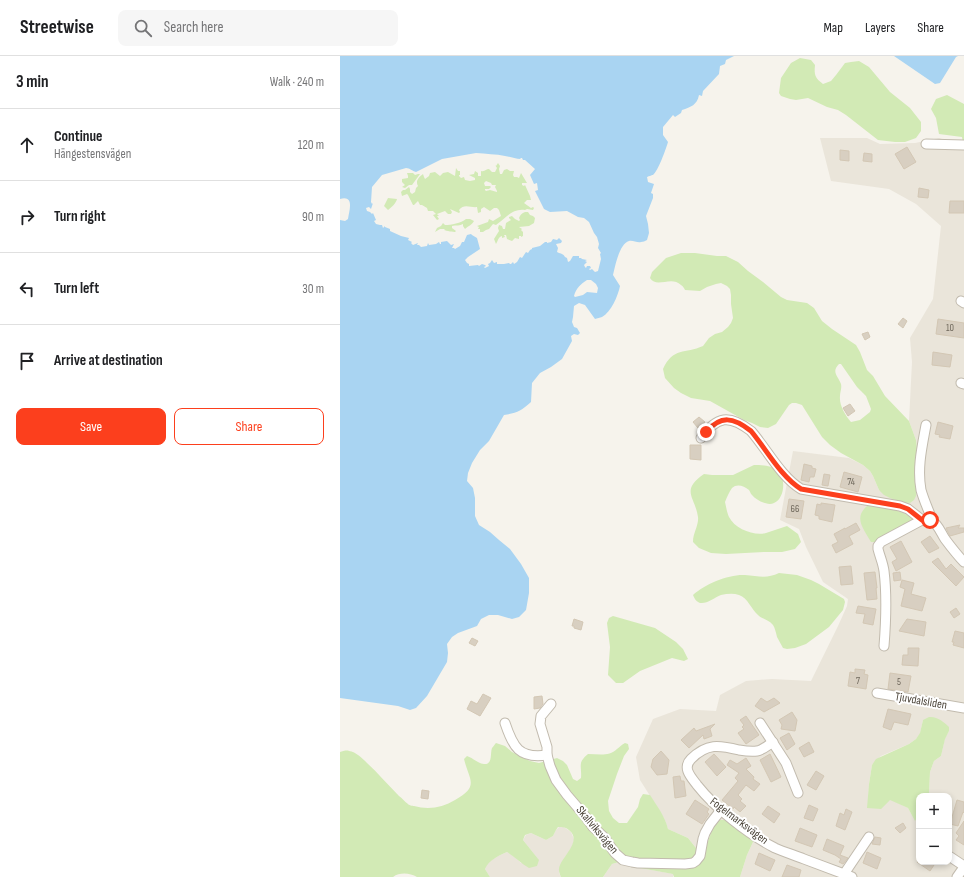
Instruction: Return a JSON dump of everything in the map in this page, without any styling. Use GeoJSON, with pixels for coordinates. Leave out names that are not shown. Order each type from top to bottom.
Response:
{"type":"FeatureCollection","features":[{"type":"Feature","properties":{"kind":"street"},"geometry":{"type":"LineString","coordinates":[[926,144],[964,145]]}},
{"type":"Feature","properties":{"kind":"street"},"geometry":{"type":"LineString","coordinates":[[701,438],[710,427],[718,421],[727,419],[735,421],[751,431],[786,476],[801,489],[900,506],[908,509],[922,520]]}},
{"type":"Feature","properties":{"kind":"street"},"geometry":{"type":"LineString","coordinates":[[926,425],[919,473],[921,490],[933,522],[951,548],[964,562]]}},
{"type":"Feature","properties":{"kind":"street"},"geometry":{"type":"LineString","coordinates":[[884,646],[886,611],[884,570],[878,546],[881,542],[922,520],[927,519],[933,522]]}},
{"type":"Feature","properties":{"kind":"street","name":"Tjuvdalsliden"},"geometry":{"type":"LineString","coordinates":[[877,693],[964,708]]}},
{"type":"Feature","properties":{"kind":"street","name":"Skallviksvägen"},"geometry":{"type":"LineString","coordinates":[[552,704],[541,716],[540,724],[547,747],[547,755],[554,776],[567,795],[578,806],[593,828],[605,838],[615,853],[623,860],[638,863],[693,863],[700,856],[705,833],[721,810]]}},
{"type":"Feature","properties":{"kind":"street"},"geometry":{"type":"LineString","coordinates":[[504,723],[513,744],[522,753],[540,756],[547,755]]}},
{"type":"Feature","properties":{"kind":"street"},"geometry":{"type":"LineString","coordinates":[[760,723],[786,763],[798,794]]}},
{"type":"Feature","properties":{"kind":"street","name":"Fogelmarksvägen"},"geometry":{"type":"LineString","coordinates":[[773,742],[763,749],[753,751],[744,751],[720,746],[703,750],[690,760],[687,765],[688,773],[709,799],[746,829],[782,851],[848,876]]}},
{"type":"Feature","properties":{"kind":"street"},"geometry":{"type":"LineString","coordinates":[[848,876],[869,837]]}},
{"type":"Feature","properties":{"kind":"street"},"geometry":{"type":"LineString","coordinates":[[952,858],[964,867],[958,877]]}},
{"type":"Feature","properties":{"kind":"shaded area"},"geometry":{"type":"Polygon","coordinates":[[[820,138],[867,138],[880,144],[915,143],[939,138],[958,144],[964,144],[964,877],[740,877],[753,842],[710,835],[704,846],[698,849],[688,838],[668,829],[664,818],[640,780],[636,757],[653,719],[680,709],[716,711],[720,695],[746,681],[772,679],[811,681],[838,626],[847,606],[848,599],[823,582],[799,529],[780,520],[793,451],[849,458],[863,465],[870,471],[879,490],[901,502],[916,462],[917,449],[916,440],[909,421],[912,362],[910,338],[933,299],[941,226],[916,204],[889,189],[831,181],[820,138]],[[923,720],[920,734],[916,739],[909,744],[881,756],[872,765],[869,784],[868,808],[890,799],[908,808],[915,820],[916,818],[916,865],[952,865],[952,793],[929,793],[930,772],[934,761],[941,756],[945,738],[949,731],[923,720]]]}},
{"type":"Feature","properties":{"kind":"shaded area"},"geometry":{"type":"Polygon","coordinates":[[[559,827],[564,827],[571,832],[574,839],[572,848],[565,857],[559,873],[561,877],[490,877],[485,869],[487,863],[507,852],[521,863],[538,859],[523,840],[526,835],[531,833],[546,840],[553,836],[559,827]]]}},
{"type":"Feature","properties":{"kind":"shaded area"},"geometry":{"type":"Polygon","coordinates":[[[619,862],[640,868],[674,874],[673,877],[603,877],[612,864],[619,862]]]}},
{"type":"Feature","properties":{"kind":"green space"},"geometry":{"type":"Polygon","coordinates":[[[800,58],[811,60],[815,65],[818,80],[823,84],[831,81],[845,63],[859,61],[869,67],[890,92],[910,108],[921,122],[921,131],[916,138],[905,142],[878,140],[838,110],[827,107],[808,98],[796,100],[781,96],[779,93],[781,78],[791,63],[800,58]]]}},
{"type":"Feature","properties":{"kind":"green space"},"geometry":{"type":"Polygon","coordinates":[[[947,95],[964,104],[964,143],[962,137],[939,134],[936,118],[931,109],[936,99],[947,95]]]}},
{"type":"Feature","properties":{"kind":"green space"},"geometry":{"type":"Polygon","coordinates":[[[498,163],[500,166],[500,174],[507,169],[514,171],[514,177],[519,178],[521,173],[527,183],[522,183],[522,185],[525,185],[531,200],[527,200],[524,203],[531,208],[534,208],[533,210],[527,209],[512,212],[496,225],[493,224],[489,229],[483,232],[480,232],[480,229],[478,229],[479,227],[477,226],[488,222],[489,219],[493,221],[501,216],[497,208],[490,211],[484,207],[481,209],[481,212],[478,213],[477,207],[463,207],[459,210],[459,213],[450,209],[452,212],[451,214],[448,214],[445,211],[437,214],[439,219],[437,220],[433,215],[436,214],[433,211],[428,211],[427,208],[420,205],[418,201],[413,205],[407,194],[402,196],[401,192],[409,187],[412,194],[415,192],[418,186],[418,179],[423,174],[425,179],[430,173],[435,172],[440,176],[443,173],[448,172],[455,176],[456,168],[460,171],[459,176],[461,178],[464,177],[465,180],[470,181],[475,180],[475,178],[469,175],[474,174],[475,171],[478,173],[478,176],[481,176],[481,171],[489,169],[492,172],[495,172],[497,168],[495,165],[496,166],[498,163]],[[486,181],[484,183],[485,186],[491,187],[485,190],[497,192],[495,187],[496,185],[492,185],[486,181]]]}},
{"type":"Feature","properties":{"kind":"green space"},"geometry":{"type":"Polygon","coordinates":[[[407,173],[413,173],[415,175],[420,174],[412,185],[405,188],[402,187],[405,185],[402,182],[402,179],[408,178],[407,173]]]}},
{"type":"Feature","properties":{"kind":"green space"},"geometry":{"type":"Polygon","coordinates":[[[388,198],[397,199],[394,205],[388,210],[384,206],[388,198]]]}},
{"type":"Feature","properties":{"kind":"green space"},"geometry":{"type":"Polygon","coordinates":[[[525,212],[528,212],[535,218],[534,223],[529,226],[519,227],[522,229],[523,236],[519,236],[519,239],[515,238],[512,241],[507,239],[506,235],[504,235],[505,237],[500,237],[496,244],[494,239],[499,231],[499,225],[505,229],[506,223],[511,220],[509,217],[512,216],[519,221],[520,216],[525,212]]]}},
{"type":"Feature","properties":{"kind":"green space"},"geometry":{"type":"Polygon","coordinates":[[[466,219],[474,221],[465,229],[463,224],[452,226],[452,228],[456,231],[455,232],[440,229],[435,232],[443,223],[445,225],[453,224],[466,219]]]}},
{"type":"Feature","properties":{"kind":"green space"},"geometry":{"type":"Polygon","coordinates":[[[681,253],[726,256],[738,262],[781,297],[787,300],[807,303],[814,308],[822,321],[856,345],[867,370],[873,376],[885,396],[909,421],[916,440],[917,449],[917,489],[914,500],[910,503],[901,502],[884,495],[879,490],[870,471],[863,465],[841,453],[822,437],[802,405],[792,403],[776,424],[768,428],[760,427],[710,401],[691,398],[674,388],[665,378],[663,369],[671,357],[680,352],[703,346],[709,338],[722,332],[728,327],[733,318],[730,289],[721,283],[707,287],[700,291],[685,290],[682,285],[673,281],[653,281],[650,278],[652,272],[666,258],[681,253]],[[839,364],[835,372],[841,384],[841,406],[851,422],[860,420],[870,412],[871,409],[866,396],[857,387],[841,364],[839,364]]]}},
{"type":"Feature","properties":{"kind":"green space"},"geometry":{"type":"Polygon","coordinates":[[[754,465],[769,466],[781,474],[783,483],[782,493],[778,500],[772,504],[757,499],[745,487],[734,486],[725,502],[729,517],[736,525],[745,531],[761,534],[787,526],[798,534],[801,542],[795,549],[782,552],[726,554],[711,553],[699,548],[693,542],[698,517],[691,494],[693,485],[704,474],[733,475],[754,465]]]}},
{"type":"Feature","properties":{"kind":"green space"},"geometry":{"type":"Polygon","coordinates":[[[867,506],[893,509],[917,521],[875,542],[871,542],[861,524],[860,519],[863,510],[867,506]]]}},
{"type":"Feature","properties":{"kind":"green space"},"geometry":{"type":"Polygon","coordinates":[[[779,573],[797,575],[811,580],[844,599],[845,602],[843,610],[829,627],[806,644],[795,648],[783,648],[773,625],[761,618],[742,596],[737,594],[721,595],[702,603],[698,602],[693,595],[704,587],[732,576],[745,575],[766,577],[779,573]]]}},
{"type":"Feature","properties":{"kind":"green space"},"geometry":{"type":"Polygon","coordinates":[[[613,616],[655,628],[676,642],[683,649],[688,659],[684,661],[672,658],[640,671],[623,683],[616,683],[608,675],[610,647],[607,623],[609,618],[613,616]]]}},
{"type":"Feature","properties":{"kind":"green space"},"geometry":{"type":"Polygon","coordinates":[[[929,717],[938,718],[949,727],[949,731],[945,739],[941,756],[934,761],[930,772],[929,793],[916,793],[915,821],[908,808],[890,800],[881,809],[867,808],[872,765],[876,759],[909,744],[916,739],[920,733],[923,720],[929,717]]]}},
{"type":"Feature","properties":{"kind":"green space"},"geometry":{"type":"Polygon","coordinates":[[[496,743],[505,746],[512,752],[530,761],[539,763],[557,758],[567,765],[573,779],[577,781],[581,778],[581,762],[588,754],[607,754],[614,752],[625,743],[628,744],[629,749],[624,756],[608,801],[609,811],[613,818],[619,823],[627,823],[638,807],[643,794],[650,795],[663,815],[668,829],[688,838],[698,849],[704,846],[708,841],[713,828],[720,820],[727,820],[753,839],[740,877],[674,877],[673,874],[640,868],[619,862],[612,864],[603,877],[561,877],[559,866],[571,848],[574,839],[569,830],[558,827],[553,836],[546,840],[531,833],[525,835],[523,840],[539,860],[537,866],[529,868],[507,852],[489,863],[485,869],[490,877],[417,877],[399,874],[393,877],[340,877],[340,752],[348,751],[359,756],[408,804],[430,808],[450,803],[468,791],[471,782],[464,759],[467,756],[480,763],[489,763],[492,748],[496,743]]]}},
{"type":"Feature","properties":{"kind":"water"},"geometry":{"type":"Polygon","coordinates":[[[340,56],[734,56],[726,60],[725,64],[720,66],[719,74],[703,91],[702,96],[699,95],[691,107],[682,110],[681,113],[675,117],[673,115],[663,127],[663,135],[668,142],[662,160],[655,173],[647,177],[648,182],[654,184],[651,193],[653,194],[653,198],[646,216],[649,233],[647,240],[643,242],[629,241],[620,251],[613,275],[620,286],[616,299],[611,308],[605,315],[595,319],[585,305],[579,303],[574,306],[572,322],[574,327],[577,328],[580,333],[578,335],[574,334],[571,336],[572,341],[562,359],[540,373],[532,383],[531,402],[519,411],[504,415],[489,441],[480,450],[468,473],[467,481],[473,488],[475,498],[475,516],[479,525],[510,549],[529,578],[529,593],[526,610],[519,617],[512,619],[498,615],[489,615],[481,619],[477,626],[458,633],[452,637],[447,644],[447,662],[427,696],[416,708],[410,710],[398,706],[340,698],[340,220],[345,221],[348,219],[350,204],[348,199],[340,199],[340,56]],[[476,153],[442,159],[416,172],[406,168],[382,175],[372,187],[371,202],[372,204],[373,203],[371,209],[369,207],[366,208],[367,211],[372,214],[373,213],[376,224],[382,225],[383,228],[385,226],[390,229],[390,231],[409,238],[408,240],[412,242],[411,243],[413,245],[418,243],[417,245],[421,247],[427,246],[428,243],[429,245],[439,242],[441,244],[441,242],[447,241],[451,245],[454,244],[452,248],[455,249],[460,246],[462,242],[464,242],[467,235],[471,234],[477,238],[480,249],[465,260],[469,266],[479,266],[482,264],[486,266],[484,267],[485,268],[489,266],[488,264],[492,260],[494,263],[497,262],[497,264],[511,264],[513,262],[514,264],[520,257],[522,258],[526,252],[528,253],[532,248],[559,238],[562,241],[561,243],[556,244],[558,248],[557,252],[567,258],[568,262],[573,256],[579,256],[579,258],[587,260],[585,261],[587,262],[584,265],[586,268],[587,266],[590,266],[590,270],[592,269],[595,272],[598,271],[601,253],[598,248],[599,244],[597,237],[589,222],[584,218],[578,217],[567,211],[550,212],[544,209],[535,191],[538,190],[537,183],[534,184],[530,175],[535,169],[522,158],[519,159],[476,153]],[[587,280],[577,288],[575,297],[583,295],[587,292],[597,293],[598,288],[596,284],[591,280],[587,280]]]}},
{"type":"Feature","properties":{"kind":"water"},"geometry":{"type":"Polygon","coordinates":[[[894,56],[958,56],[940,83],[935,84],[894,56]]]}},
{"type":"Feature","properties":{"kind":"building"},"geometry":{"type":"Polygon","coordinates":[[[907,147],[916,162],[904,169],[895,154],[907,147]]]}},
{"type":"Feature","properties":{"kind":"building"},"geometry":{"type":"Polygon","coordinates":[[[840,150],[849,151],[849,161],[840,160],[840,150]]]}},
{"type":"Feature","properties":{"kind":"building"},"geometry":{"type":"Polygon","coordinates":[[[864,153],[872,154],[872,162],[863,161],[864,153]]]}},
{"type":"Feature","properties":{"kind":"building"},"geometry":{"type":"Polygon","coordinates":[[[919,188],[929,190],[928,198],[918,197],[919,188]]]}},
{"type":"Feature","properties":{"kind":"building"},"geometry":{"type":"Polygon","coordinates":[[[950,201],[964,201],[964,213],[949,213],[950,201]]]}},
{"type":"Feature","properties":{"kind":"building"},"geometry":{"type":"Polygon","coordinates":[[[903,318],[907,321],[903,328],[898,324],[903,318]]]}},
{"type":"Feature","properties":{"kind":"building"},"geometry":{"type":"Polygon","coordinates":[[[938,319],[964,323],[964,338],[936,334],[938,319]]]}},
{"type":"Feature","properties":{"kind":"building"},"geometry":{"type":"Polygon","coordinates":[[[868,332],[870,337],[865,340],[862,334],[868,332]]]}},
{"type":"Feature","properties":{"kind":"building"},"geometry":{"type":"Polygon","coordinates":[[[933,352],[952,355],[950,367],[932,365],[933,352]]]}},
{"type":"Feature","properties":{"kind":"building"},"geometry":{"type":"Polygon","coordinates":[[[850,404],[855,411],[848,416],[843,408],[850,404]]]}},
{"type":"Feature","properties":{"kind":"building"},"geometry":{"type":"Polygon","coordinates":[[[699,417],[705,422],[698,428],[693,422],[699,417]]]}},
{"type":"Feature","properties":{"kind":"building"},"geometry":{"type":"Polygon","coordinates":[[[938,422],[953,426],[950,439],[939,437],[940,435],[935,434],[938,422]]]}},
{"type":"Feature","properties":{"kind":"building"},"geometry":{"type":"Polygon","coordinates":[[[690,445],[701,445],[701,460],[690,459],[690,445]]]}},
{"type":"Feature","properties":{"kind":"building"},"geometry":{"type":"Polygon","coordinates":[[[804,464],[812,466],[812,468],[816,469],[814,477],[810,477],[809,482],[801,480],[804,464]]]}},
{"type":"Feature","properties":{"kind":"building"},"geometry":{"type":"Polygon","coordinates":[[[844,472],[862,477],[858,492],[840,487],[844,472]]]}},
{"type":"Feature","properties":{"kind":"building"},"geometry":{"type":"Polygon","coordinates":[[[824,474],[830,475],[828,486],[822,485],[824,474]]]}},
{"type":"Feature","properties":{"kind":"building"},"geometry":{"type":"Polygon","coordinates":[[[789,499],[804,501],[801,519],[786,517],[789,499]]]}},
{"type":"Feature","properties":{"kind":"building"},"geometry":{"type":"Polygon","coordinates":[[[821,503],[835,505],[832,522],[819,519],[819,516],[815,515],[817,504],[821,505],[821,503]]]}},
{"type":"Feature","properties":{"kind":"building"},"geometry":{"type":"Polygon","coordinates":[[[856,523],[860,530],[849,536],[853,544],[836,553],[832,545],[838,542],[834,534],[856,523]]]}},
{"type":"Feature","properties":{"kind":"building"},"geometry":{"type":"Polygon","coordinates":[[[960,525],[958,528],[964,528],[964,532],[950,536],[946,528],[960,525]]]}},
{"type":"Feature","properties":{"kind":"building"},"geometry":{"type":"Polygon","coordinates":[[[930,536],[939,548],[929,553],[921,542],[930,536]]]}},
{"type":"Feature","properties":{"kind":"building"},"geometry":{"type":"Polygon","coordinates":[[[901,541],[912,562],[896,571],[892,562],[897,559],[890,547],[901,541]]]}},
{"type":"Feature","properties":{"kind":"building"},"geometry":{"type":"Polygon","coordinates":[[[938,558],[946,569],[951,564],[964,577],[956,586],[932,562],[938,558]]]}},
{"type":"Feature","properties":{"kind":"building"},"geometry":{"type":"Polygon","coordinates":[[[851,566],[853,584],[841,585],[839,567],[851,566]]]}},
{"type":"Feature","properties":{"kind":"building"},"geometry":{"type":"Polygon","coordinates":[[[875,572],[877,599],[867,600],[864,573],[875,572]]]}},
{"type":"Feature","properties":{"kind":"building"},"geometry":{"type":"Polygon","coordinates":[[[900,572],[901,580],[894,581],[893,573],[900,572]]]}},
{"type":"Feature","properties":{"kind":"building"},"geometry":{"type":"Polygon","coordinates":[[[902,580],[914,583],[911,594],[926,598],[922,611],[901,606],[905,589],[900,587],[902,580]]]}},
{"type":"Feature","properties":{"kind":"building"},"geometry":{"type":"Polygon","coordinates":[[[858,606],[876,609],[873,625],[863,623],[865,614],[856,613],[858,606]]]}},
{"type":"Feature","properties":{"kind":"building"},"geometry":{"type":"Polygon","coordinates":[[[956,608],[960,614],[954,618],[950,612],[956,608]]]}},
{"type":"Feature","properties":{"kind":"building"},"geometry":{"type":"Polygon","coordinates":[[[574,619],[583,622],[581,630],[572,626],[574,619]]]}},
{"type":"Feature","properties":{"kind":"building"},"geometry":{"type":"Polygon","coordinates":[[[907,619],[926,622],[924,636],[899,631],[907,619]]]}},
{"type":"Feature","properties":{"kind":"building"},"geometry":{"type":"Polygon","coordinates":[[[955,631],[964,633],[964,648],[953,645],[954,642],[952,642],[955,631]]]}},
{"type":"Feature","properties":{"kind":"building"},"geometry":{"type":"Polygon","coordinates":[[[472,638],[478,641],[475,646],[469,643],[472,638]]]}},
{"type":"Feature","properties":{"kind":"building"},"geometry":{"type":"Polygon","coordinates":[[[908,648],[919,648],[918,666],[902,665],[903,655],[908,655],[908,648]]]}},
{"type":"Feature","properties":{"kind":"building"},"geometry":{"type":"Polygon","coordinates":[[[855,669],[865,670],[864,674],[868,675],[866,689],[848,686],[850,672],[855,673],[855,669]]]}},
{"type":"Feature","properties":{"kind":"building"},"geometry":{"type":"Polygon","coordinates":[[[890,673],[911,676],[908,692],[888,689],[890,673]]]}},
{"type":"Feature","properties":{"kind":"building"},"geometry":{"type":"Polygon","coordinates":[[[483,694],[491,698],[480,716],[467,709],[471,701],[477,704],[483,694]]]}},
{"type":"Feature","properties":{"kind":"building"},"geometry":{"type":"Polygon","coordinates":[[[542,696],[543,704],[540,708],[534,709],[534,697],[542,696]]]}},
{"type":"Feature","properties":{"kind":"building"},"geometry":{"type":"Polygon","coordinates":[[[761,698],[767,702],[774,698],[780,703],[764,712],[755,706],[761,698]]]}},
{"type":"Feature","properties":{"kind":"building"},"geometry":{"type":"Polygon","coordinates":[[[888,709],[911,714],[908,725],[894,722],[891,730],[883,727],[888,709]]]}},
{"type":"Feature","properties":{"kind":"building"},"geometry":{"type":"Polygon","coordinates":[[[792,712],[797,720],[795,731],[781,729],[782,725],[779,720],[792,712]]]}},
{"type":"Feature","properties":{"kind":"building"},"geometry":{"type":"Polygon","coordinates":[[[746,716],[759,735],[746,744],[738,733],[744,729],[742,727],[744,725],[740,720],[746,716]]]}},
{"type":"Feature","properties":{"kind":"building"},"geometry":{"type":"Polygon","coordinates":[[[715,724],[710,729],[712,736],[704,739],[703,735],[689,748],[681,740],[694,728],[696,731],[715,724]]]}},
{"type":"Feature","properties":{"kind":"building"},"geometry":{"type":"Polygon","coordinates":[[[789,733],[795,744],[787,750],[780,738],[789,733]]]}},
{"type":"Feature","properties":{"kind":"building"},"geometry":{"type":"Polygon","coordinates":[[[809,742],[814,752],[804,757],[799,748],[809,742]]]}},
{"type":"Feature","properties":{"kind":"building"},"geometry":{"type":"Polygon","coordinates":[[[661,751],[669,760],[667,774],[657,775],[651,767],[653,759],[661,751]]]}},
{"type":"Feature","properties":{"kind":"building"},"geometry":{"type":"Polygon","coordinates":[[[714,754],[726,767],[717,776],[705,762],[714,754]]]}},
{"type":"Feature","properties":{"kind":"building"},"geometry":{"type":"Polygon","coordinates":[[[770,754],[781,777],[771,782],[760,760],[770,754]]]}},
{"type":"Feature","properties":{"kind":"building"},"geometry":{"type":"Polygon","coordinates":[[[746,758],[751,766],[746,769],[754,777],[753,779],[760,784],[754,791],[746,785],[738,795],[742,799],[740,801],[746,806],[740,812],[734,807],[733,809],[722,800],[738,781],[735,778],[739,773],[727,765],[730,760],[737,764],[746,758]]]}},
{"type":"Feature","properties":{"kind":"building"},"geometry":{"type":"Polygon","coordinates":[[[816,771],[824,776],[816,790],[807,785],[816,771]]]}},
{"type":"Feature","properties":{"kind":"building"},"geometry":{"type":"Polygon","coordinates":[[[680,776],[681,781],[684,781],[686,796],[675,798],[673,777],[680,776]]]}},
{"type":"Feature","properties":{"kind":"building"},"geometry":{"type":"Polygon","coordinates":[[[422,790],[429,791],[428,799],[421,798],[422,790]]]}},
{"type":"Feature","properties":{"kind":"building"},"geometry":{"type":"Polygon","coordinates":[[[695,800],[709,809],[707,812],[709,814],[702,824],[686,814],[695,800]]]}},
{"type":"Feature","properties":{"kind":"building"},"geometry":{"type":"Polygon","coordinates":[[[957,800],[964,802],[964,813],[963,812],[958,826],[952,824],[952,817],[957,800]]]}},
{"type":"Feature","properties":{"kind":"building"},"geometry":{"type":"Polygon","coordinates":[[[809,805],[818,809],[813,821],[804,818],[809,805]]]}},
{"type":"Feature","properties":{"kind":"building"},"geometry":{"type":"Polygon","coordinates":[[[768,806],[780,814],[774,823],[762,814],[768,806]]]}},
{"type":"Feature","properties":{"kind":"building"},"geometry":{"type":"Polygon","coordinates":[[[846,809],[852,812],[845,830],[836,826],[840,813],[844,815],[846,809]]]}},
{"type":"Feature","properties":{"kind":"building"},"geometry":{"type":"Polygon","coordinates":[[[964,821],[964,845],[956,840],[959,836],[956,833],[964,821]]]}},
{"type":"Feature","properties":{"kind":"building"},"geometry":{"type":"Polygon","coordinates":[[[903,823],[906,828],[900,833],[895,828],[903,823]]]}},
{"type":"Feature","properties":{"kind":"building"},"geometry":{"type":"Polygon","coordinates":[[[800,828],[817,835],[812,847],[795,841],[800,828]]]}},
{"type":"Feature","properties":{"kind":"building"},"geometry":{"type":"Polygon","coordinates":[[[875,837],[881,838],[880,845],[872,844],[875,837]]]}},
{"type":"Feature","properties":{"kind":"building"},"geometry":{"type":"Polygon","coordinates":[[[827,839],[844,846],[840,855],[848,858],[843,864],[839,862],[841,859],[823,850],[827,839]]]}},
{"type":"Feature","properties":{"kind":"building"},"geometry":{"type":"Polygon","coordinates":[[[867,852],[881,858],[877,869],[863,863],[867,852]]]}},
{"type":"Feature","properties":{"kind":"building"},"geometry":{"type":"Polygon","coordinates":[[[759,853],[775,860],[770,871],[755,864],[759,853]]]}},
{"type":"Feature","properties":{"kind":"building"},"geometry":{"type":"Polygon","coordinates":[[[787,865],[801,870],[799,877],[782,877],[787,865]]]}},
{"type":"Feature","properties":{"kind":"building"},"geometry":{"type":"Polygon","coordinates":[[[921,865],[934,865],[930,871],[921,865]]]}},
{"type":"Feature","properties":{"kind":"route"},"geometry":{"type":"LineString","coordinates":[[706,432],[718,421],[727,419],[735,421],[751,431],[786,476],[801,489],[900,506],[913,512],[922,520],[930,520]]}}]}
